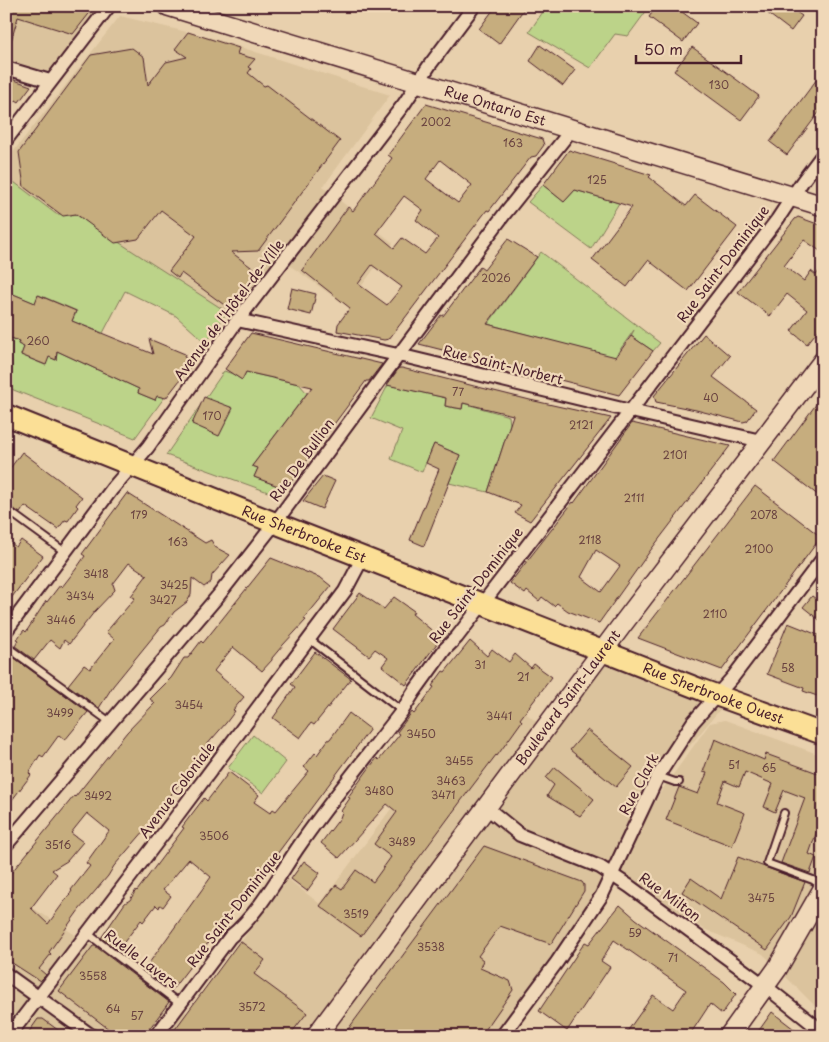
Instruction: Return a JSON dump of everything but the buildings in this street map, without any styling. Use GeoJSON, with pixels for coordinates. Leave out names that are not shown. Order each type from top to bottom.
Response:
{"type":"FeatureCollection","features":[{"type":"Feature","properties":{"kind":"main road","name":"Rue Ontario Est"},"geometry":{"type":"LineString","coordinates":[[168,6],[823,206]]}},
{"type":"Feature","properties":{"kind":"main road","name":"Boulevard Saint-Laurent"},"geometry":{"type":"LineString","coordinates":[[316,1036],[604,650],[823,361]]}},
{"type":"Feature","properties":{"kind":"main road","name":"Rue Sherbrooke Est"},"geometry":{"type":"LineString","coordinates":[[6,415],[275,523],[604,650]]}},
{"type":"Feature","properties":{"kind":"main road","name":"Rue Sherbrooke Ouest"},"geometry":{"type":"LineString","coordinates":[[604,650],[717,695],[823,734]]}},
{"type":"Feature","properties":{"kind":"main road"},"geometry":{"type":"LineString","coordinates":[[729,1036],[777,969],[823,888]]}},
{"type":"Feature","properties":{"kind":"street"},"geometry":{"type":"LineString","coordinates":[[6,140],[109,6]]}},
{"type":"Feature","properties":{"kind":"street","name":"Avenue de l'Hôtel-de-Ville"},"geometry":{"type":"LineString","coordinates":[[6,631],[112,489],[148,447],[238,320],[404,104],[474,6]]}},
{"type":"Feature","properties":{"kind":"street"},"geometry":{"type":"LineString","coordinates":[[6,68],[50,81]]}},
{"type":"Feature","properties":{"kind":"street","name":"Rue De Bullion"},"geometry":{"type":"LineString","coordinates":[[6,845],[218,596],[275,523],[506,212],[572,129]]}},
{"type":"Feature","properties":{"kind":"street","name":"Rue Saint-Dominique"},"geometry":{"type":"LineString","coordinates":[[156,1036],[230,937],[242,927],[282,874],[298,849],[402,711],[445,649],[457,637],[482,603],[565,502],[630,410],[776,220],[823,154]]}},
{"type":"Feature","properties":{"kind":"street","name":"Rue Saint-Norbert"},"geometry":{"type":"LineString","coordinates":[[238,320],[399,355],[761,441]]}},
{"type":"Feature","properties":{"kind":"street","name":"Avenue Coloniale"},"geometry":{"type":"LineString","coordinates":[[9,1036],[345,591],[363,557]]}},
{"type":"Feature","properties":{"kind":"street","name":"Rue Clark"},"geometry":{"type":"LineString","coordinates":[[502,1036],[557,962],[602,895],[658,776],[693,722],[740,668],[823,558]]}},
{"type":"Feature","properties":{"kind":"street","name":"Rue Milton"},"geometry":{"type":"LineString","coordinates":[[487,808],[520,835],[600,867],[612,874],[765,986],[823,1032]]}},
{"type":"Feature","properties":{"kind":"street"},"geometry":{"type":"LineString","coordinates":[[6,974],[92,1036]]}},
{"type":"Feature","properties":{"kind":"lane"},"geometry":{"type":"LineString","coordinates":[[6,509],[65,552]]}},
{"type":"Feature","properties":{"kind":"lane"},"geometry":{"type":"LineString","coordinates":[[309,639],[402,711]]}},
{"type":"Feature","properties":{"kind":"lane"},"geometry":{"type":"LineString","coordinates":[[6,646],[110,722]]}},
{"type":"Feature","properties":{"kind":"lane"},"geometry":{"type":"LineString","coordinates":[[658,776],[679,782]]}},
{"type":"Feature","properties":{"kind":"lane"},"geometry":{"type":"LineString","coordinates":[[784,813],[767,862],[813,880],[823,888]]}},
{"type":"Feature","properties":{"kind":"lane","name":"Ruelle Lavers"},"geometry":{"type":"LineString","coordinates":[[87,933],[180,1004]]}},
{"type":"Feature","properties":{"kind":"shaded area"},"geometry":{"type":"Polygon","coordinates":[[[6,6],[100,6],[47,75],[6,63],[6,6]]]}},
{"type":"Feature","properties":{"kind":"shaded area"},"geometry":{"type":"Polygon","coordinates":[[[120,16],[212,38],[390,95],[323,187],[393,243],[347,306],[282,260],[237,320],[110,272],[6,203],[6,161],[120,16]]]}},
{"type":"Feature","properties":{"kind":"shaded area"},"geometry":{"type":"Polygon","coordinates":[[[596,653],[726,702],[656,787],[568,950],[505,1036],[6,1036],[6,891],[93,946],[187,1013],[179,1025],[288,879],[320,904],[447,734],[493,687],[543,727],[596,653]]]}},
{"type":"Feature","properties":{"kind":"shaded area"},"geometry":{"type":"Polygon","coordinates":[[[725,720],[823,756],[823,1014],[763,954],[704,929],[617,873],[660,793],[710,723],[725,720]]]}},
{"type":"Feature","properties":{"kind":"green space"},"geometry":{"type":"Polygon","coordinates":[[[547,6],[650,6],[628,36],[615,34],[590,68],[529,32],[547,6]]]}},
{"type":"Feature","properties":{"kind":"green space"},"geometry":{"type":"Polygon","coordinates":[[[6,176],[56,214],[75,214],[227,312],[206,343],[176,316],[125,291],[103,333],[72,321],[77,311],[39,295],[35,303],[6,291],[6,176]]]}},
{"type":"Feature","properties":{"kind":"green space"},"geometry":{"type":"Polygon","coordinates":[[[543,185],[564,202],[575,190],[619,203],[591,249],[528,202],[543,185]]]}},
{"type":"Feature","properties":{"kind":"green space"},"geometry":{"type":"Polygon","coordinates":[[[541,252],[660,343],[653,351],[631,336],[634,330],[614,358],[488,324],[541,252]]]}},
{"type":"Feature","properties":{"kind":"green space"},"geometry":{"type":"Polygon","coordinates":[[[6,336],[19,341],[18,344],[24,347],[21,355],[45,365],[49,357],[56,360],[57,351],[139,389],[138,393],[155,400],[157,395],[164,398],[135,438],[6,387],[6,336]]]}},
{"type":"Feature","properties":{"kind":"green space"},"geometry":{"type":"Polygon","coordinates":[[[224,371],[242,380],[246,372],[299,384],[307,393],[252,466],[258,468],[254,477],[286,489],[279,496],[166,455],[224,371]]]}},
{"type":"Feature","properties":{"kind":"green space"},"geometry":{"type":"Polygon","coordinates":[[[388,385],[446,398],[445,406],[462,409],[463,403],[509,416],[510,424],[488,492],[449,483],[460,455],[434,444],[422,472],[391,459],[402,431],[371,418],[388,385]]]}},
{"type":"Feature","properties":{"kind":"green space"},"geometry":{"type":"Polygon","coordinates":[[[253,735],[286,762],[263,793],[228,768],[253,735]]]}}]}
